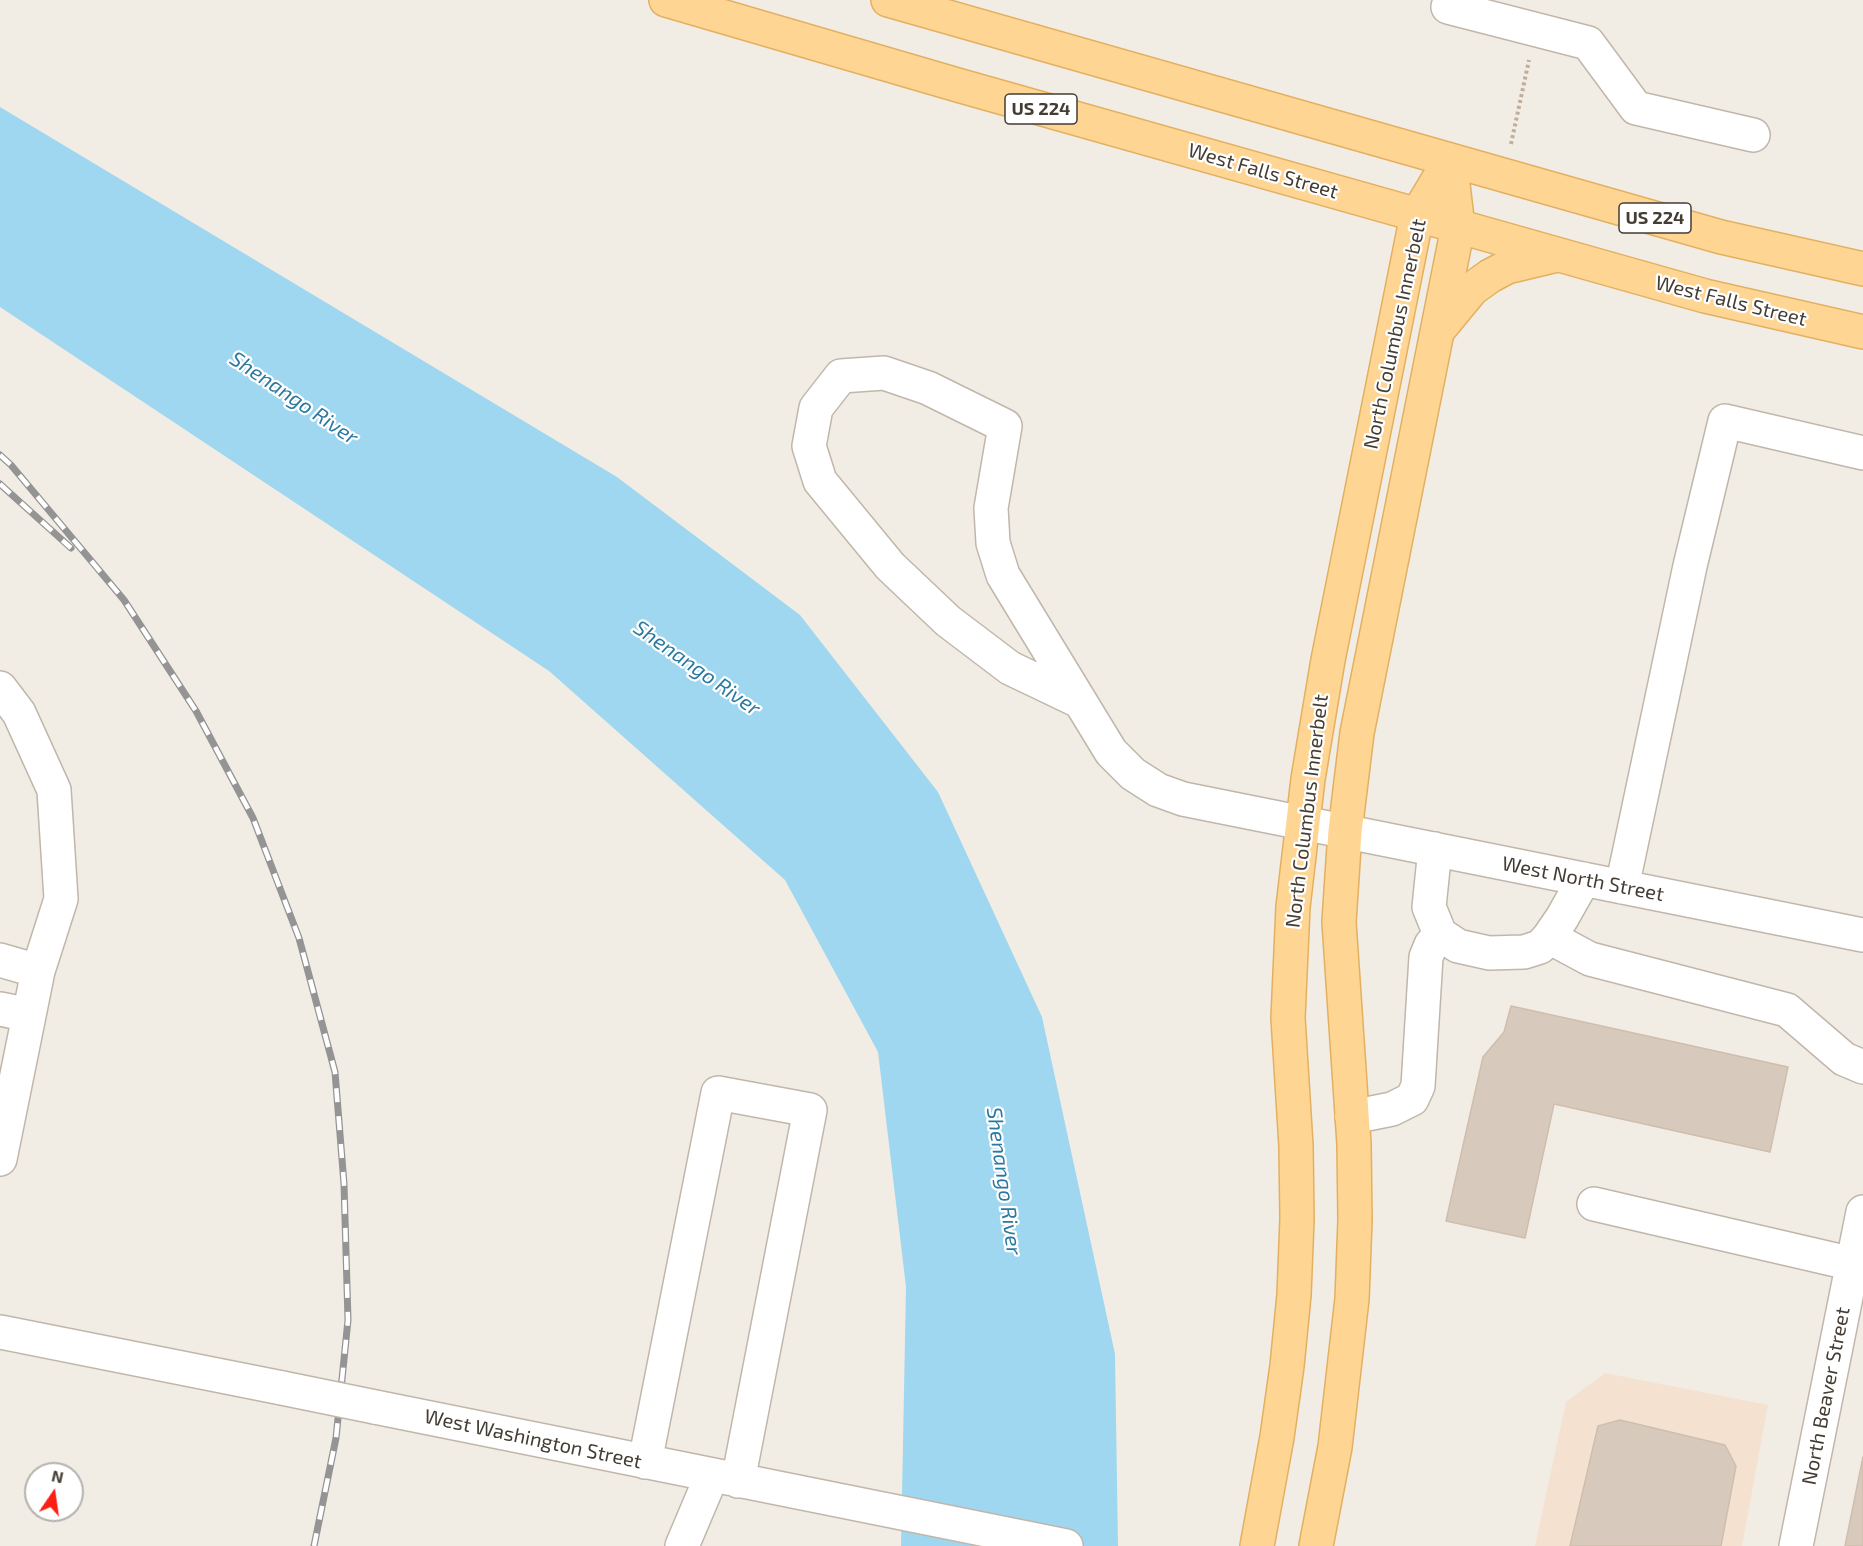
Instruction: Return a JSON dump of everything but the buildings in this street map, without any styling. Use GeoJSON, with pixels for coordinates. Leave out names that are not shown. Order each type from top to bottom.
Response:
{"type":"FeatureCollection","features":[{"type":"Feature","properties":{"kind":"main road","name":"West Falls Street"},"geometry":{"type":"LineString","coordinates":[[666,0],[1705,296],[1863,332]]}},
{"type":"Feature","properties":{"kind":"main road","name":"US 224"},"geometry":{"type":"LineString","coordinates":[[888,0],[1721,237],[1863,269]]}},
{"type":"Feature","properties":{"kind":"main road","name":"North Columbus Innerbelt"},"geometry":{"type":"LineString","coordinates":[[1257,1546],[1277,1437],[1294,1295],[1297,1219],[1296,1146],[1288,1018],[1293,907],[1308,779],[1326,670],[1417,215],[1450,160]]}},
{"type":"Feature","properties":{"kind":"main road","name":"North Columbus Innerbelt"},"geometry":{"type":"LineString","coordinates":[[1316,1546],[1335,1447],[1352,1299],[1355,1220],[1352,1117],[1339,922],[1345,831],[1357,733],[1458,226],[1450,160]]}},
{"type":"Feature","properties":{"kind":"main road"},"geometry":{"type":"LineString","coordinates":[[1437,333],[1465,297],[1490,276],[1507,267],[1559,255]]}},
{"type":"Feature","properties":{"kind":"street"},"geometry":{"type":"LineString","coordinates":[[1450,0],[1448,8],[1588,43],[1636,108],[1753,135]]}},
{"type":"Feature","properties":{"kind":"street","name":"West North Street"},"geometry":{"type":"LineString","coordinates":[[1079,701],[1010,668],[948,621],[890,566],[820,481],[809,446],[816,408],[841,376],[884,374],[928,388],[1005,426],[991,508],[993,543],[1004,575],[1111,752],[1133,774],[1158,790],[1183,799],[1863,935]]}},
{"type":"Feature","properties":{"kind":"street"},"geometry":{"type":"LineString","coordinates":[[1622,887],[1690,566],[1725,421],[1863,453]]}},
{"type":"Feature","properties":{"kind":"street"},"geometry":{"type":"LineString","coordinates":[[0,688],[20,713],[54,790],[62,899],[38,971],[14,1012],[0,1159]]}},
{"type":"Feature","properties":{"kind":"street"},"geometry":{"type":"LineString","coordinates":[[1435,849],[1429,907],[1440,934],[1458,946],[1489,953],[1524,952],[1540,947],[1549,937],[1584,879]]}},
{"type":"Feature","properties":{"kind":"street"},"geometry":{"type":"LineString","coordinates":[[1352,1117],[1392,1109],[1412,1100],[1418,1086],[1426,957],[1431,945],[1440,934]]}},
{"type":"Feature","properties":{"kind":"street"},"geometry":{"type":"LineString","coordinates":[[1549,937],[1590,959],[1787,1010],[1844,1059],[1863,1068]]}},
{"type":"Feature","properties":{"kind":"street"},"geometry":{"type":"LineString","coordinates":[[0,960],[38,971]]}},
{"type":"Feature","properties":{"kind":"street"},"geometry":{"type":"LineString","coordinates":[[645,1462],[718,1093],[810,1110],[725,1478],[682,1546]]}},
{"type":"Feature","properties":{"kind":"street"},"geometry":{"type":"LineString","coordinates":[[1594,1204],[1852,1264]]}},
{"type":"Feature","properties":{"kind":"street","name":"North Beaver Street"},"geometry":{"type":"LineString","coordinates":[[1796,1546],[1854,1298],[1852,1264],[1863,1212]]}},
{"type":"Feature","properties":{"kind":"street","name":"West Washington Street"},"geometry":{"type":"LineString","coordinates":[[0,1332],[1066,1546]]}},
{"type":"Feature","properties":{"kind":"path"},"geometry":{"type":"LineString","coordinates":[[1510,147],[1536,30]]}},
{"type":"Feature","properties":{"kind":"shaded area"},"geometry":{"type":"Polygon","coordinates":[[[1605,1373],[1768,1405],[1742,1546],[1535,1546],[1566,1402],[1605,1373]]]}},
{"type":"Feature","properties":{"kind":"water","name":"Shenango River"},"geometry":{"type":"Polygon","coordinates":[[[0,107],[617,477],[800,615],[938,792],[1042,1017],[1115,1354],[1118,1546],[901,1546],[906,1287],[878,1052],[785,880],[549,671],[0,307],[0,107]]]}},
{"type":"Feature","properties":{"kind":"railway"},"geometry":{"type":"LineString","coordinates":[[0,455],[11,465],[124,600],[196,711],[253,818],[299,938],[335,1072],[344,1184],[348,1320],[336,1438],[314,1546]]}},
{"type":"Feature","properties":{"kind":"railway"},"geometry":{"type":"LineString","coordinates":[[0,484],[71,548]]}}]}
